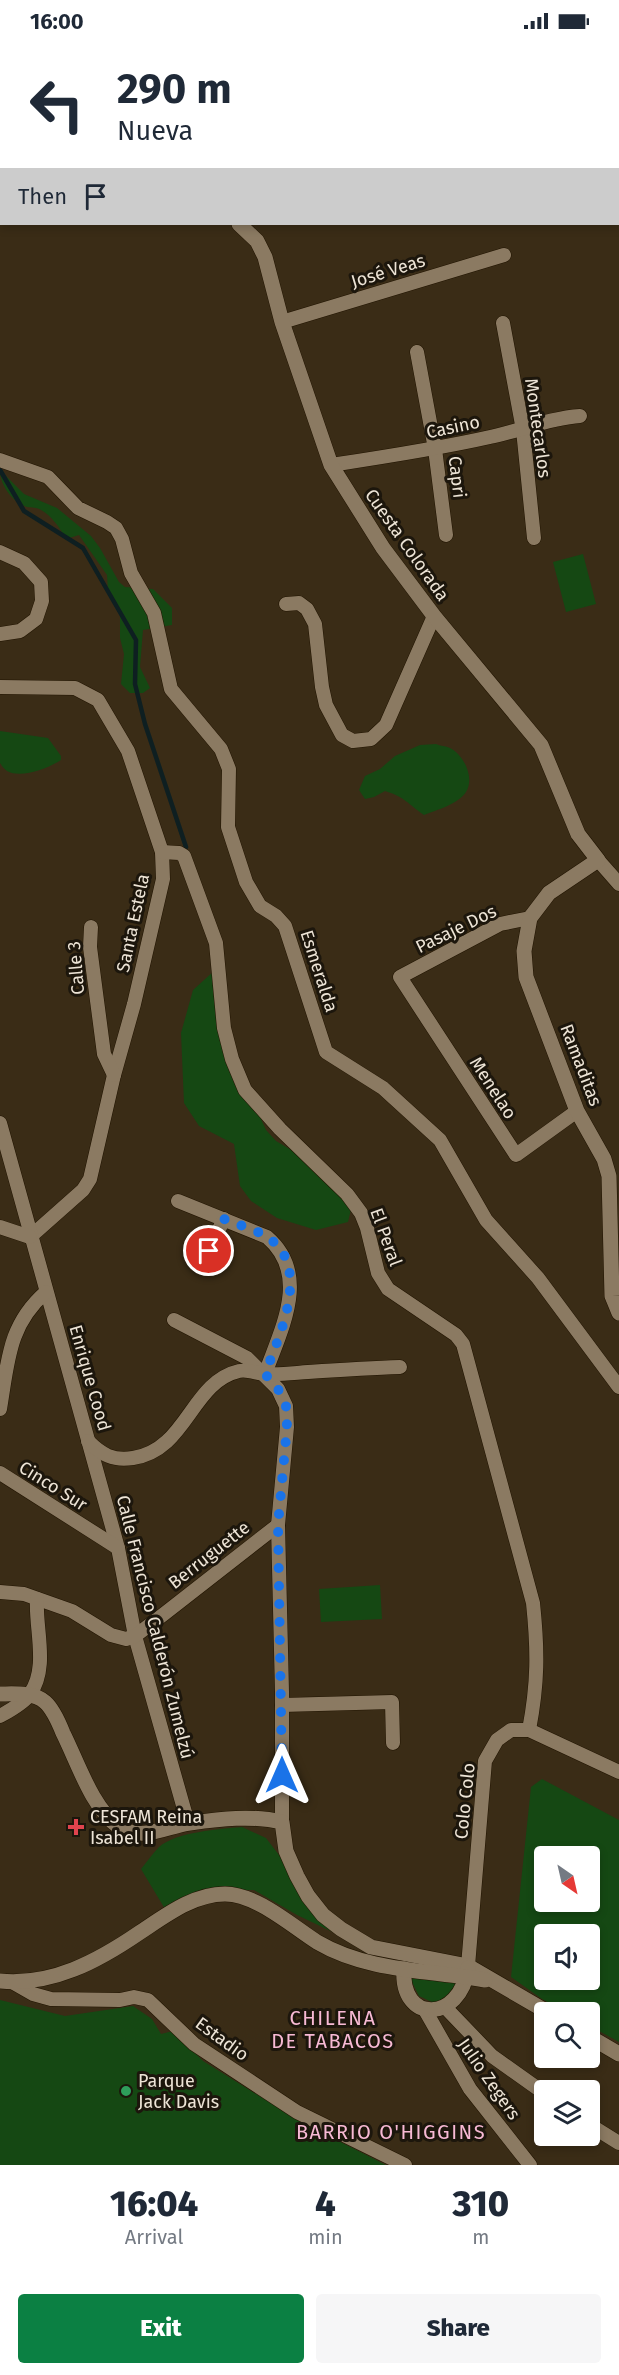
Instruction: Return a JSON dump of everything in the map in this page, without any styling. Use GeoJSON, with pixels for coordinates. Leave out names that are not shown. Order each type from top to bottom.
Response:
{"type":"FeatureCollection","features":[{"type":"Feature","properties":{"kind":"street","name":"Cuesta Colorada"},"geometry":{"type":"LineString","coordinates":[[240,225],[261,248],[282,322],[331,465],[383,548],[434,616],[541,745],[578,834],[598,860]]}},
{"type":"Feature","properties":{"kind":"street","name":"José Veas"},"geometry":{"type":"LineString","coordinates":[[282,322],[504,255]]}},
{"type":"Feature","properties":{"kind":"street","name":"Montecarlos"},"geometry":{"type":"LineString","coordinates":[[503,323],[523,430],[534,538]]}},
{"type":"Feature","properties":{"kind":"street","name":"Capri"},"geometry":{"type":"LineString","coordinates":[[417,352],[435,449],[446,535]]}},
{"type":"Feature","properties":{"kind":"street","name":"Casino"},"geometry":{"type":"LineString","coordinates":[[331,465],[435,449],[523,430],[560,417],[580,416]]}},
{"type":"Feature","properties":{"kind":"street","name":"Esmeralda"},"geometry":{"type":"LineString","coordinates":[[0,460],[48,477],[78,508],[116,528],[122,539],[130,573],[154,613],[171,689],[221,749],[229,769],[228,827],[246,882],[260,906],[276,916],[285,926],[326,1052],[383,1088],[440,1140],[486,1220],[538,1278],[619,1388]]}},
{"type":"Feature","properties":{"kind":"street"},"geometry":{"type":"LineString","coordinates":[[0,552],[24,563],[41,582],[42,601],[36,619],[20,631],[0,634]]}},
{"type":"Feature","properties":{"kind":"street"},"geometry":{"type":"LineString","coordinates":[[286,604],[299,603],[307,609],[315,624],[326,705],[342,735],[354,741],[371,739],[386,725],[434,616]]}},
{"type":"Feature","properties":{"kind":"street","name":"Santa Estela"},"geometry":{"type":"LineString","coordinates":[[0,687],[75,688],[98,700],[128,751],[162,852],[163,879],[90,1179],[83,1190],[30,1237]]}},
{"type":"Feature","properties":{"kind":"street","name":"El Peral"},"geometry":{"type":"LineString","coordinates":[[162,852],[179,853],[184,856],[216,943],[224,1028],[232,1059],[245,1090],[280,1129],[348,1194],[364,1220],[378,1273],[388,1288],[456,1335],[463,1344],[533,1604],[537,1646],[537,1690],[529,1730]]}},
{"type":"Feature","properties":{"kind":"street"},"geometry":{"type":"LineString","coordinates":[[598,860],[619,884]]}},
{"type":"Feature","properties":{"kind":"street","name":"Ramaditas"},"geometry":{"type":"LineString","coordinates":[[598,860],[549,893],[530,918],[524,951],[526,977],[577,1111],[604,1159],[609,1176],[612,1296],[619,1313]]}},
{"type":"Feature","properties":{"kind":"street","name":"Pasaje Dos"},"geometry":{"type":"LineString","coordinates":[[400,977],[500,924],[530,918]]}},
{"type":"Feature","properties":{"kind":"street","name":"Calle 3"},"geometry":{"type":"LineString","coordinates":[[91,927],[90,947],[104,1054],[114,1075]]}},
{"type":"Feature","properties":{"kind":"street","name":"Menelao"},"geometry":{"type":"LineString","coordinates":[[400,977],[516,1155],[577,1111]]}},
{"type":"Feature","properties":{"kind":"street","name":"Enrique Cood"},"geometry":{"type":"LineString","coordinates":[[0,1123],[86,1439],[100,1453],[111,1459],[147,1456],[167,1442],[180,1429],[211,1387],[224,1376],[242,1370],[265,1374],[400,1367]]}},
{"type":"Feature","properties":{"kind":"street"},"geometry":{"type":"LineString","coordinates":[[178,1201],[267,1237],[278,1246],[287,1262],[290,1281],[289,1308],[265,1374]]}},
{"type":"Feature","properties":{"kind":"street"},"geometry":{"type":"LineString","coordinates":[[201,1266],[224,1219]]}},
{"type":"Feature","properties":{"kind":"street"},"geometry":{"type":"LineString","coordinates":[[0,1227],[30,1237]]}},
{"type":"Feature","properties":{"kind":"street"},"geometry":{"type":"LineString","coordinates":[[0,1409],[16,1330],[29,1306],[46,1292]]}},
{"type":"Feature","properties":{"kind":"street"},"geometry":{"type":"LineString","coordinates":[[174,1320],[247,1358],[278,1389],[286,1406],[287,1427],[278,1525],[282,1822],[286,1851],[308,1896],[323,1915],[340,1929],[372,1947],[398,1966],[408,1994],[425,2010],[446,2007],[460,1994],[468,1971]]}},
{"type":"Feature","properties":{"kind":"street","name":"Calle Francisco Calderón Zumelzú"},"geometry":{"type":"LineString","coordinates":[[86,1439],[118,1548],[135,1636],[188,1823]]}},
{"type":"Feature","properties":{"kind":"street","name":"Cinco Sur"},"geometry":{"type":"LineString","coordinates":[[0,1473],[118,1548]]}},
{"type":"Feature","properties":{"kind":"street","name":"Berruguette"},"geometry":{"type":"LineString","coordinates":[[135,1636],[278,1525]]}},
{"type":"Feature","properties":{"kind":"street"},"geometry":{"type":"LineString","coordinates":[[0,1592],[24,1594],[72,1611],[111,1635],[126,1639],[135,1636]]}},
{"type":"Feature","properties":{"kind":"street"},"geometry":{"type":"LineString","coordinates":[[0,1716],[30,1695],[41,1659],[36,1618],[37,1599]]}},
{"type":"Feature","properties":{"kind":"street"},"geometry":{"type":"LineString","coordinates":[[0,1694],[30,1695],[44,1701],[56,1718],[102,1813],[121,1828],[138,1833],[152,1833],[188,1823],[261,1817],[282,1822]]}},
{"type":"Feature","properties":{"kind":"street"},"geometry":{"type":"LineString","coordinates":[[282,1705],[392,1702],[393,1743]]}},
{"type":"Feature","properties":{"kind":"street","name":"Colo Colo"},"geometry":{"type":"LineString","coordinates":[[468,1971],[485,1761],[497,1740],[511,1730],[529,1730]]}},
{"type":"Feature","properties":{"kind":"street"},"geometry":{"type":"LineString","coordinates":[[529,1730],[619,1772]]}},
{"type":"Feature","properties":{"kind":"street"},"geometry":{"type":"LineString","coordinates":[[6,1982],[35,1980],[64,1973],[96,1961],[172,1911],[191,1902],[224,1894],[238,1895],[251,1900],[319,1943],[371,1964],[468,1971]]}},
{"type":"Feature","properties":{"kind":"street"},"geometry":{"type":"LineString","coordinates":[[372,1947],[436,1959],[491,1980],[534,2004]]}},
{"type":"Feature","properties":{"kind":"street"},"geometry":{"type":"LineString","coordinates":[[398,1966],[436,1959]]}},
{"type":"Feature","properties":{"kind":"street","name":"Estadio"},"geometry":{"type":"LineString","coordinates":[[6,1982],[51,1999],[120,2000],[134,1997],[148,2000],[194,2044],[297,2112],[405,2165]]}},
{"type":"Feature","properties":{"kind":"street"},"geometry":{"type":"LineString","coordinates":[[446,2007],[492,2056],[534,2086]]}},
{"type":"Feature","properties":{"kind":"street","name":"Julio Zegers"},"geometry":{"type":"LineString","coordinates":[[425,2010],[470,2089],[530,2165]]}},
{"type":"Feature","properties":{"kind":"street"},"geometry":{"type":"LineString","coordinates":[[600,2043],[619,2054]]}},
{"type":"Feature","properties":{"kind":"street"},"geometry":{"type":"LineString","coordinates":[[600,2131],[619,2143]]}},
{"type":"Feature","properties":{"kind":"green space"},"geometry":{"type":"Polygon","coordinates":[[[0,470],[24,494],[57,508],[91,536],[119,582],[125,587],[153,589],[172,608],[172,625],[143,630],[140,667],[150,688],[143,693],[130,693],[121,684],[124,654],[120,638],[120,614],[108,590],[107,575],[79,535],[66,539],[45,513],[38,508],[27,507],[16,501],[5,487],[0,470]]]}},
{"type":"Feature","properties":{"kind":"green space"},"geometry":{"type":"Polygon","coordinates":[[[583,554],[596,604],[566,612],[553,562],[583,554]]]}},
{"type":"Feature","properties":{"kind":"green space"},"geometry":{"type":"Polygon","coordinates":[[[0,731],[48,738],[61,756],[61,760],[27,773],[7,771],[0,763],[0,731]]]}},
{"type":"Feature","properties":{"kind":"green space"},"geometry":{"type":"Polygon","coordinates":[[[436,744],[455,751],[467,767],[468,786],[466,792],[458,800],[424,815],[402,798],[385,791],[365,799],[359,790],[365,776],[380,769],[395,756],[420,745],[436,744]]]}},
{"type":"Feature","properties":{"kind":"green space"},"geometry":{"type":"Polygon","coordinates":[[[214,971],[222,1033],[266,1130],[276,1141],[305,1158],[352,1205],[348,1222],[316,1230],[277,1218],[251,1201],[240,1186],[234,1144],[199,1126],[184,1103],[181,1033],[193,990],[214,971]]]}},
{"type":"Feature","properties":{"kind":"green space"},"geometry":{"type":"Polygon","coordinates":[[[380,1585],[382,1619],[321,1622],[319,1589],[380,1585]]]}},
{"type":"Feature","properties":{"kind":"green space"},"geometry":{"type":"Polygon","coordinates":[[[542,1779],[619,1820],[619,2042],[600,2032],[600,2002],[547,2002],[511,1977],[531,1787],[542,1779]]]}},
{"type":"Feature","properties":{"kind":"green space"},"geometry":{"type":"Polygon","coordinates":[[[242,1827],[266,1838],[341,1936],[297,1915],[254,1890],[222,1890],[168,1914],[141,1869],[154,1852],[176,1838],[211,1830],[242,1827]]]}},
{"type":"Feature","properties":{"kind":"green space"},"geometry":{"type":"Polygon","coordinates":[[[410,1978],[458,1982],[452,1995],[434,2003],[419,1996],[410,1978]]]}},
{"type":"Feature","properties":{"kind":"green space","name":"Parque Jack Davis"},"geometry":{"type":"Polygon","coordinates":[[[0,2000],[65,2016],[133,2006],[152,2019],[161,2034],[173,2031],[203,2061],[301,2122],[386,2165],[0,2165],[0,2000]]]}},
{"type":"Feature","properties":{"kind":"waterway"},"geometry":{"type":"LineString","coordinates":[[0,470],[24,511],[83,548],[136,640],[135,684],[145,724],[186,847]]}},
{"type":"Feature","properties":{"kind":"place","name":"CESFAM Reina Isabel II"},"geometry":{"type":"Point","coordinates":[76,1827]}},
{"type":"Feature","properties":{"kind":"place","name":"Parque Jack Davis"},"geometry":{"type":"Point","coordinates":[126,2091]}},
{"type":"Feature","properties":{"kind":"district","name":"CHILENA DE TABACOS"},"geometry":{"type":"Point","coordinates":[333,2030]}},
{"type":"Feature","properties":{"kind":"district","name":"BARRIO O'HIGGINS"},"geometry":{"type":"Point","coordinates":[391,2132]}},
{"type":"Feature","properties":{"kind":"route"},"geometry":{"type":"LineString","coordinates":[[209,1251],[224,1219],[267,1237],[278,1246],[287,1262],[290,1281],[289,1308],[265,1374],[278,1389],[286,1406],[287,1427],[278,1525],[282,1775]]}}]}
